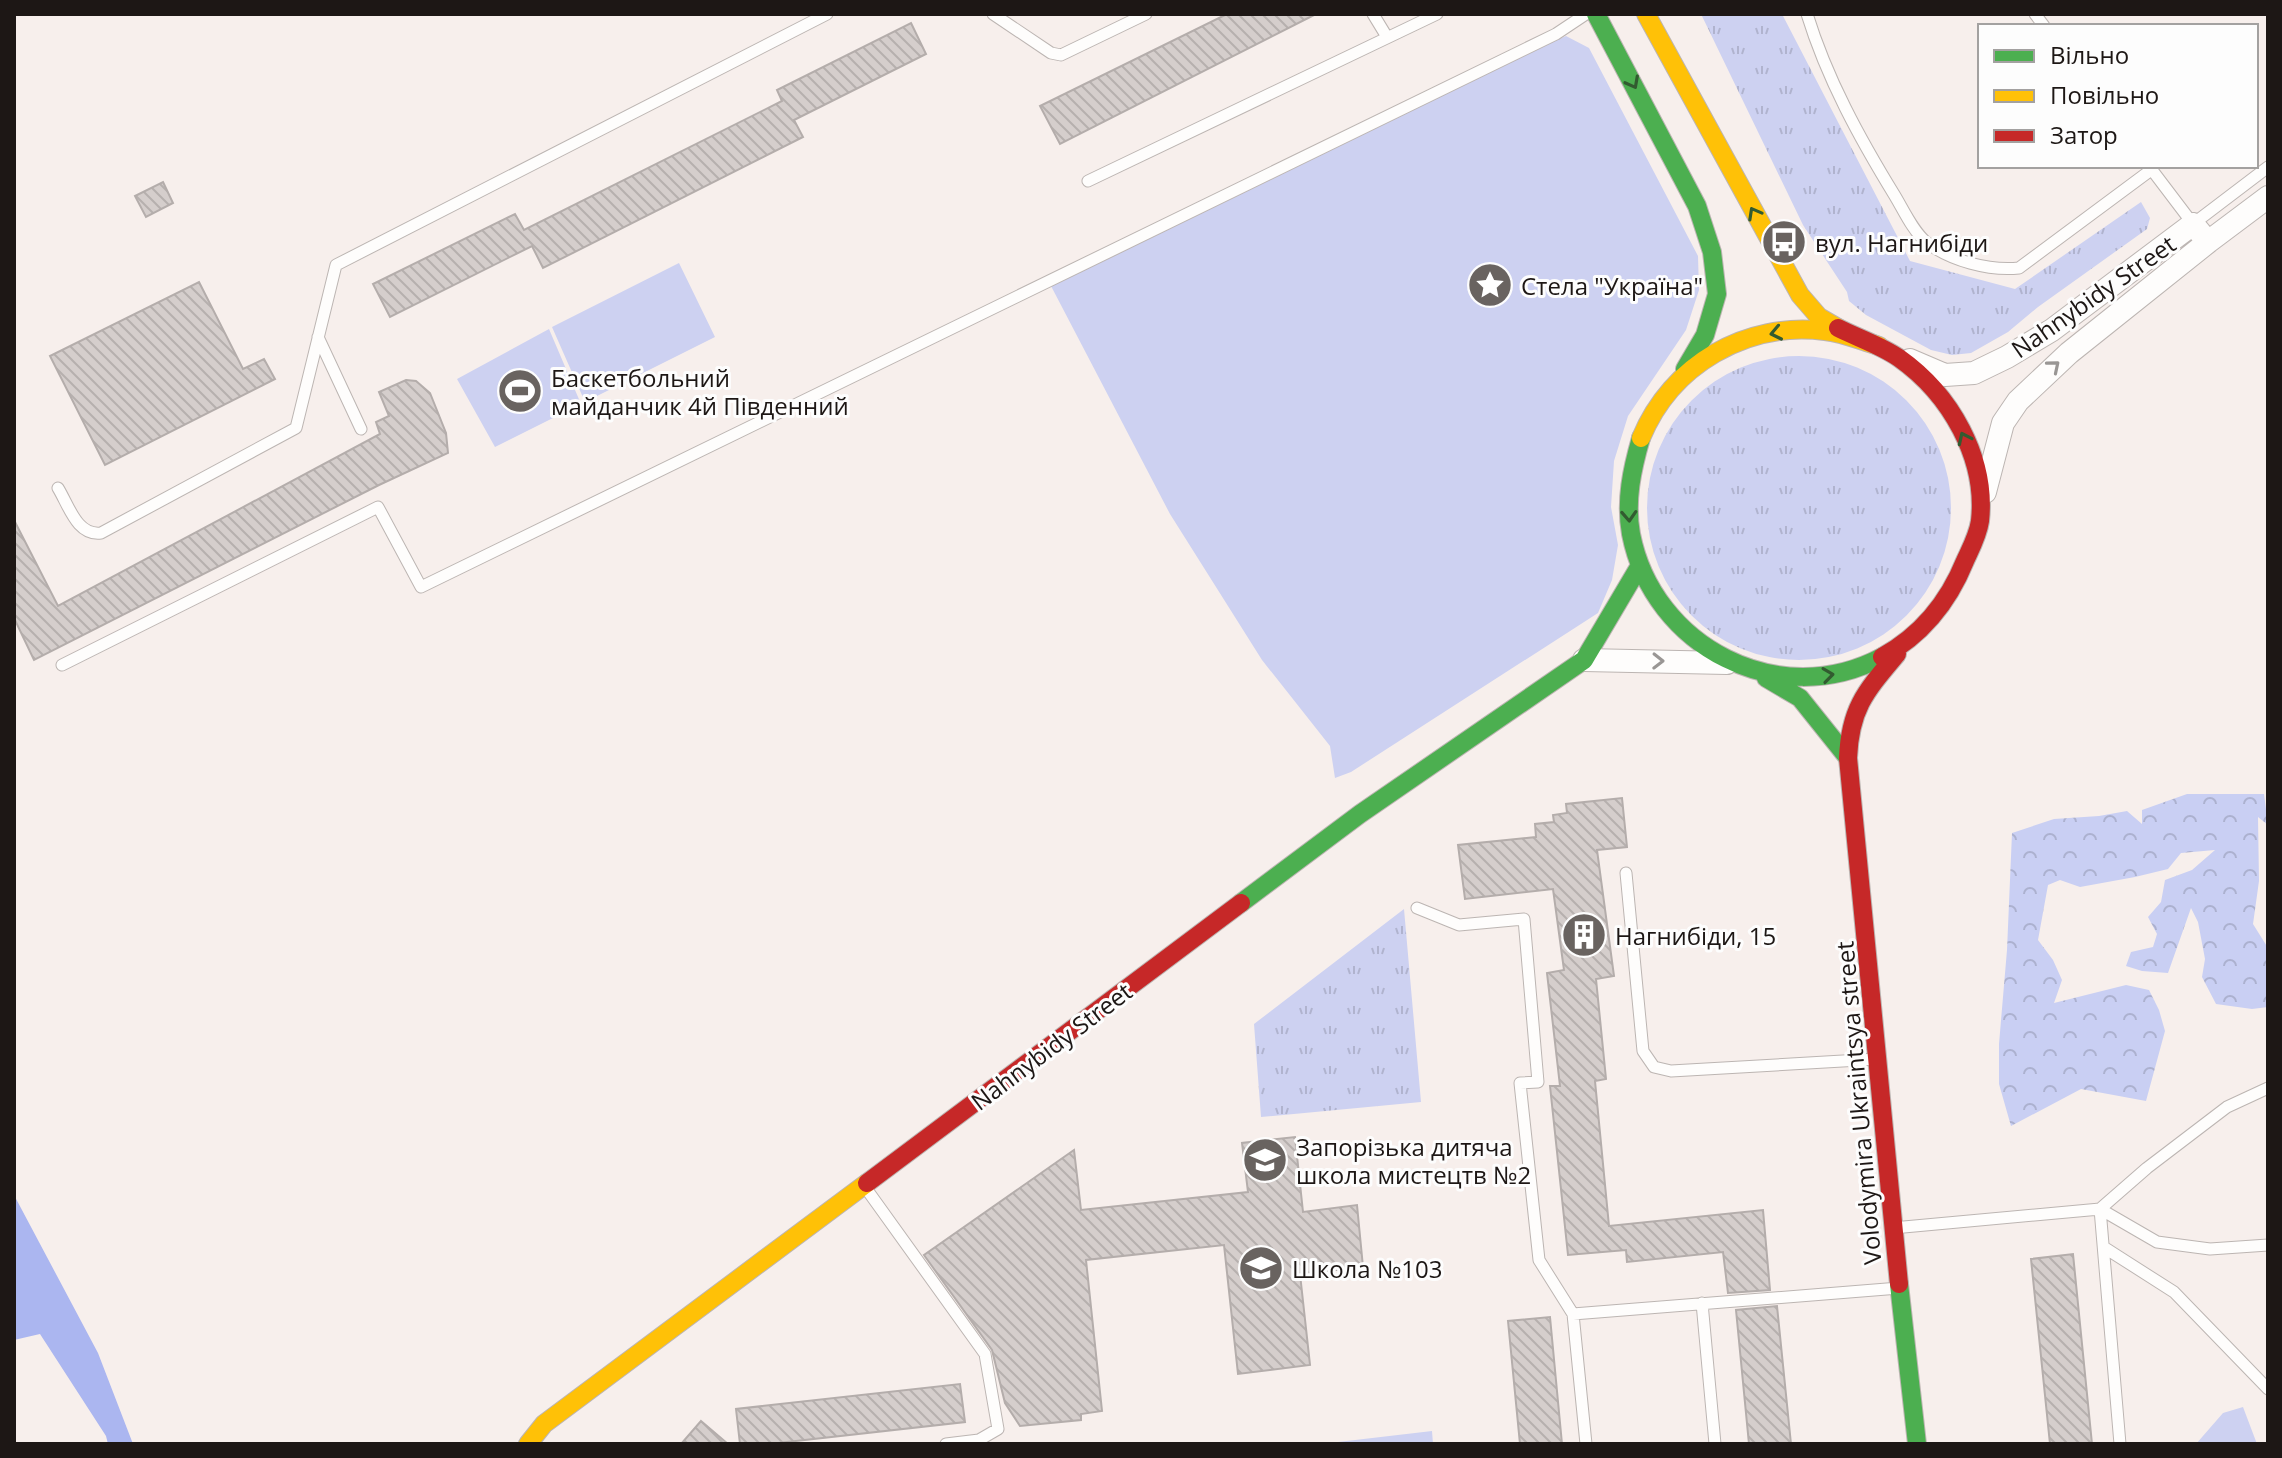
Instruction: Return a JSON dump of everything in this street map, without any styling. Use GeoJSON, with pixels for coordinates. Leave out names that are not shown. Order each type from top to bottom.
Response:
{"type":"FeatureCollection","features":[{"type":"Feature","properties":{"kind":"street","name":"Volodymira Ukraintsya street"},"geometry":{"type":"LineString","coordinates":[[1596,14],[1697,206],[1712,252],[1717,294],[1705,335],[1641,434],[1629,478],[1628,523],[1639,567],[1661,607],[1692,639],[1800,698],[1848,758]]}},
{"type":"Feature","properties":{"kind":"street","name":"Volodymira Ukraintsya street"},"geometry":{"type":"LineString","coordinates":[[1646,14],[1786,272],[1809,308],[1833,325],[1879,346],[1926,380],[1948,407],[1975,464],[1981,505],[1980,525],[1958,582],[1938,613],[1906,643],[1867,690],[1849,728],[1848,758],[1917,1444]]}},
{"type":"Feature","properties":{"kind":"street","name":"Nahnybidy Street"},"geometry":{"type":"LineString","coordinates":[[1981,505],[2003,423],[2018,401],[2069,353],[2268,197]]}},
{"type":"Feature","properties":{"kind":"street","name":"Nahnybidy Street"},"geometry":{"type":"LineString","coordinates":[[1879,346],[1945,375],[1974,373],[2052,330],[2193,224],[2208,242]]}},
{"type":"Feature","properties":{"kind":"street","name":"Volodymira Ukraintsya street"},"geometry":{"type":"LineString","coordinates":[[1681,376],[1711,355],[1746,339],[1791,330],[1824,330],[1879,346]]}},
{"type":"Feature","properties":{"kind":"street","name":"Nahnybidy Street"},"geometry":{"type":"LineString","coordinates":[[528,1444],[544,1424],[1360,814],[1584,660],[1639,567]]}},
{"type":"Feature","properties":{"kind":"street","name":"Volodymira Ukraintsya street"},"geometry":{"type":"LineString","coordinates":[[1731,663],[1767,674],[1805,678],[1843,673],[1879,660],[1906,643]]}},
{"type":"Feature","properties":{"kind":"street"},"geometry":{"type":"LineString","coordinates":[[1584,660],[1731,663]]}},
{"type":"Feature","properties":{"kind":"lane"},"geometry":{"type":"LineString","coordinates":[[58,488],[82,529],[91,534],[101,533],[296,428],[336,265],[827,14]]}},
{"type":"Feature","properties":{"kind":"lane"},"geometry":{"type":"LineString","coordinates":[[993,14],[1051,53],[1061,55],[1146,14]]}},
{"type":"Feature","properties":{"kind":"lane"},"geometry":{"type":"LineString","coordinates":[[1373,14],[1387,37]]}},
{"type":"Feature","properties":{"kind":"lane"},"geometry":{"type":"LineString","coordinates":[[1088,181],[1437,14]]}},
{"type":"Feature","properties":{"kind":"lane"},"geometry":{"type":"LineString","coordinates":[[62,665],[378,507],[421,587],[1542,41],[1586,14]]}},
{"type":"Feature","properties":{"kind":"lane"},"geometry":{"type":"LineString","coordinates":[[1807,14],[1817,47],[1872,157],[1924,241],[1947,254],[1996,270],[2019,268],[2150,168],[2193,224],[2268,167]]}},
{"type":"Feature","properties":{"kind":"lane"},"geometry":{"type":"LineString","coordinates":[[318,337],[361,429]]}},
{"type":"Feature","properties":{"kind":"lane"},"geometry":{"type":"LineString","coordinates":[[1626,873],[1643,1051],[1654,1067],[1671,1071],[1878,1059]]}},
{"type":"Feature","properties":{"kind":"lane"},"geometry":{"type":"LineString","coordinates":[[1417,908],[1459,925],[1524,919],[1538,1082],[1520,1083],[1539,1260],[1573,1314],[1586,1444]]}},
{"type":"Feature","properties":{"kind":"lane"},"geometry":{"type":"LineString","coordinates":[[2100,1209],[2147,1168],[2227,1107],[2268,1088]]}},
{"type":"Feature","properties":{"kind":"lane"},"geometry":{"type":"LineString","coordinates":[[865,1186],[985,1354],[998,1429],[979,1440],[946,1444]]}},
{"type":"Feature","properties":{"kind":"lane"},"geometry":{"type":"LineString","coordinates":[[1893,1228],[2100,1209],[2157,1242],[2210,1249],[2268,1245]]}},
{"type":"Feature","properties":{"kind":"lane"},"geometry":{"type":"LineString","coordinates":[[2100,1209],[2120,1444]]}},
{"type":"Feature","properties":{"kind":"lane"},"geometry":{"type":"LineString","coordinates":[[2105,1248],[2174,1292],[2268,1389]]}},
{"type":"Feature","properties":{"kind":"lane"},"geometry":{"type":"LineString","coordinates":[[1573,1314],[1899,1288]]}},
{"type":"Feature","properties":{"kind":"lane"},"geometry":{"type":"LineString","coordinates":[[1702,1303],[1715,1444]]}},
{"type":"Feature","properties":{"kind":"green space"},"geometry":{"type":"Polygon","coordinates":[[[1701,14],[1782,14],[1910,261],[2015,289],[2141,202],[2150,218],[2147,229],[2008,332],[1971,353],[1952,355],[1931,350],[1866,315],[1849,301],[1847,292],[1803,225],[1701,14]]]}},
{"type":"Feature","properties":{"kind":"green space"},"geometry":{"type":"Polygon","coordinates":[[[1566,36],[1589,48],[1698,256],[1699,290],[1686,330],[1628,416],[1614,461],[1611,507],[1618,545],[1612,580],[1598,613],[1351,772],[1335,778],[1330,746],[1262,660],[1170,514],[1051,286],[1429,96],[1566,36]]]}},
{"type":"Feature","properties":{"kind":"green space"},"geometry":{"type":"Polygon","coordinates":[[[679,263],[715,337],[585,402],[552,327],[679,263]]]}},
{"type":"Feature","properties":{"kind":"green space","name":"Баскетбольний майданчик 4й Південний"},"geometry":{"type":"Polygon","coordinates":[[[549,329],[581,404],[495,447],[457,379],[549,329]]]}},
{"type":"Feature","properties":{"kind":"green space"},"geometry":{"type":"Polygon","coordinates":[[[1799,356],[1829,359],[1857,367],[1884,381],[1907,400],[1926,423],[1940,450],[1948,478],[1951,508],[1948,538],[1940,566],[1926,593],[1907,616],[1884,635],[1857,649],[1829,657],[1799,660],[1769,657],[1741,649],[1714,635],[1691,616],[1672,593],[1658,566],[1650,538],[1647,508],[1650,478],[1658,450],[1672,423],[1691,400],[1714,381],[1741,367],[1769,359],[1799,356]]]}},
{"type":"Feature","properties":{"kind":"green space"},"geometry":{"type":"Polygon","coordinates":[[[2187,794],[2264,794],[2268,825],[2258,817],[2259,881],[2253,924],[2268,948],[2268,1007],[2252,1009],[2216,1004],[2202,977],[2205,959],[2198,922],[2191,908],[2168,973],[2126,966],[2131,952],[2153,947],[2157,934],[2148,917],[2161,902],[2165,880],[2192,870],[2215,850],[2181,853],[2168,869],[2135,877],[2080,887],[2060,880],[2048,885],[2038,940],[2053,960],[2062,980],[2054,1003],[2126,985],[2149,990],[2165,1031],[2146,1101],[2081,1089],[2011,1126],[1999,1084],[1999,1044],[2012,833],[2054,819],[2127,811],[2142,824],[2142,810],[2187,794]]]}},
{"type":"Feature","properties":{"kind":"green space"},"geometry":{"type":"Polygon","coordinates":[[[1404,909],[1421,1102],[1261,1117],[1254,1024],[1404,909]]]}},
{"type":"Feature","properties":{"kind":"green space"},"geometry":{"type":"Polygon","coordinates":[[[2243,1407],[2257,1444],[2196,1444],[2223,1413],[2243,1407]]]}},
{"type":"Feature","properties":{"kind":"green space"},"geometry":{"type":"Polygon","coordinates":[[[1432,1431],[1433,1444],[1338,1444],[1338,1442],[1432,1431]]]}},
{"type":"Feature","properties":{"kind":"shaded area"},"geometry":{"type":"Polygon","coordinates":[[[14,1195],[98,1353],[133,1444],[108,1444],[106,1436],[40,1334],[14,1340],[14,1195]]]}},
{"type":"Feature","properties":{"kind":"building"},"geometry":{"type":"Polygon","coordinates":[[[1227,14],[1316,14],[1060,144],[1040,106],[1227,14]]]}},
{"type":"Feature","properties":{"kind":"building"},"geometry":{"type":"Polygon","coordinates":[[[911,23],[926,54],[794,120],[803,137],[543,268],[532,246],[390,317],[373,284],[515,214],[524,230],[782,101],[777,90],[911,23]]]}},
{"type":"Feature","properties":{"kind":"building"},"geometry":{"type":"Polygon","coordinates":[[[163,182],[173,203],[146,217],[135,196],[163,182]]]}},
{"type":"Feature","properties":{"kind":"building"},"geometry":{"type":"Polygon","coordinates":[[[199,282],[243,369],[264,359],[275,379],[105,465],[50,356],[199,282]]]}},
{"type":"Feature","properties":{"kind":"building"},"geometry":{"type":"Polygon","coordinates":[[[406,380],[416,381],[430,393],[446,433],[448,453],[34,660],[14,618],[14,520],[58,606],[380,434],[376,422],[389,416],[379,392],[406,380]]]}},
{"type":"Feature","properties":{"kind":"building"},"geometry":{"type":"Polygon","coordinates":[[[1622,798],[1627,847],[1597,850],[1614,976],[1596,979],[1606,1079],[1595,1081],[1609,1226],[1763,1210],[1770,1290],[1728,1293],[1723,1252],[1627,1262],[1626,1250],[1568,1255],[1550,1086],[1560,1086],[1547,973],[1564,970],[1553,889],[1465,899],[1458,845],[1536,837],[1535,824],[1554,822],[1553,815],[1567,813],[1566,804],[1622,798]]]}},
{"type":"Feature","properties":{"kind":"building"},"geometry":{"type":"Polygon","coordinates":[[[1295,1137],[1303,1212],[1357,1205],[1363,1267],[1300,1274],[1310,1365],[1238,1374],[1224,1245],[1086,1260],[1102,1411],[1081,1414],[1081,1420],[1020,1426],[1005,1403],[992,1350],[924,1255],[1074,1150],[1081,1210],[1248,1192],[1242,1143],[1295,1137]]]}},
{"type":"Feature","properties":{"kind":"building"},"geometry":{"type":"Polygon","coordinates":[[[2073,1254],[2092,1444],[2050,1444],[2031,1259],[2073,1254]]]}},
{"type":"Feature","properties":{"kind":"building"},"geometry":{"type":"Polygon","coordinates":[[[1777,1306],[1791,1444],[1749,1444],[1736,1310],[1777,1306]]]}},
{"type":"Feature","properties":{"kind":"building"},"geometry":{"type":"Polygon","coordinates":[[[1550,1317],[1562,1444],[1520,1444],[1508,1321],[1550,1317]]]}},
{"type":"Feature","properties":{"kind":"building"},"geometry":{"type":"Polygon","coordinates":[[[960,1384],[965,1422],[769,1444],[740,1444],[736,1409],[960,1384]]]}},
{"type":"Feature","properties":{"kind":"building"},"geometry":{"type":"Polygon","coordinates":[[[701,1421],[728,1444],[681,1444],[701,1421]]]}},
{"type":"Feature","properties":{"kind":"traffic: fast"},"geometry":{"type":"LineString","coordinates":[[1596,14],[1697,206],[1712,252],[1717,294],[1705,335],[1685,369]]}},
{"type":"Feature","properties":{"kind":"traffic: fast"},"geometry":{"type":"LineString","coordinates":[[1641,438],[1630,485],[1631,534],[1644,574],[1665,609],[1693,637],[1726,658],[1763,672],[1802,677],[1843,672],[1882,657]]}},
{"type":"Feature","properties":{"kind":"traffic: fast"},"geometry":{"type":"LineString","coordinates":[[1241,903],[1360,814],[1584,660],[1639,567]]}},
{"type":"Feature","properties":{"kind":"traffic: fast"},"geometry":{"type":"LineString","coordinates":[[1766,678],[1800,698],[1848,758]]}},
{"type":"Feature","properties":{"kind":"traffic: fast"},"geometry":{"type":"LineString","coordinates":[[1899,1284],[1917,1444]]}},
{"type":"Feature","properties":{"kind":"traffic: slow"},"geometry":{"type":"LineString","coordinates":[[1646,14],[1800,295],[1819,317],[1838,328]]}},
{"type":"Feature","properties":{"kind":"traffic: slow"},"geometry":{"type":"LineString","coordinates":[[1641,438],[1654,412],[1671,389],[1692,369],[1740,341],[1767,333],[1796,330],[1832,332],[1879,346]]}},
{"type":"Feature","properties":{"kind":"traffic: slow"},"geometry":{"type":"LineString","coordinates":[[528,1444],[544,1424],[867,1183]]}},
{"type":"Feature","properties":{"kind":"traffic: jam"},"geometry":{"type":"LineString","coordinates":[[1838,328],[1899,358],[1934,390],[1949,409],[1971,451],[1981,497],[1978,531],[1942,604],[1909,639],[1882,657]]}},
{"type":"Feature","properties":{"kind":"traffic: jam"},"geometry":{"type":"LineString","coordinates":[[1897,654],[1856,713],[1848,758],[1899,1284]]}},
{"type":"Feature","properties":{"kind":"traffic: jam"},"geometry":{"type":"LineString","coordinates":[[867,1183],[1241,903]]}},
{"type":"Feature","properties":{"kind":"place","name":"вул. Нагнибіди"},"geometry":{"type":"Point","coordinates":[1784,242]}},
{"type":"Feature","properties":{"kind":"place","name":"Стела \"Україна\""},"geometry":{"type":"Point","coordinates":[1490,285]}},
{"type":"Feature","properties":{"kind":"place","name":"Баскетбольний майданчик 4й Південний"},"geometry":{"type":"Point","coordinates":[520,391]}},
{"type":"Feature","properties":{"kind":"place","name":"Нагнибіди, 15"},"geometry":{"type":"Point","coordinates":[1584,935]}},
{"type":"Feature","properties":{"kind":"place","name":"Запорізька дитяча школа мистецтв №2"},"geometry":{"type":"Point","coordinates":[1265,1160]}},
{"type":"Feature","properties":{"kind":"place","name":"Школа №103"},"geometry":{"type":"Point","coordinates":[1261,1268]}}]}
